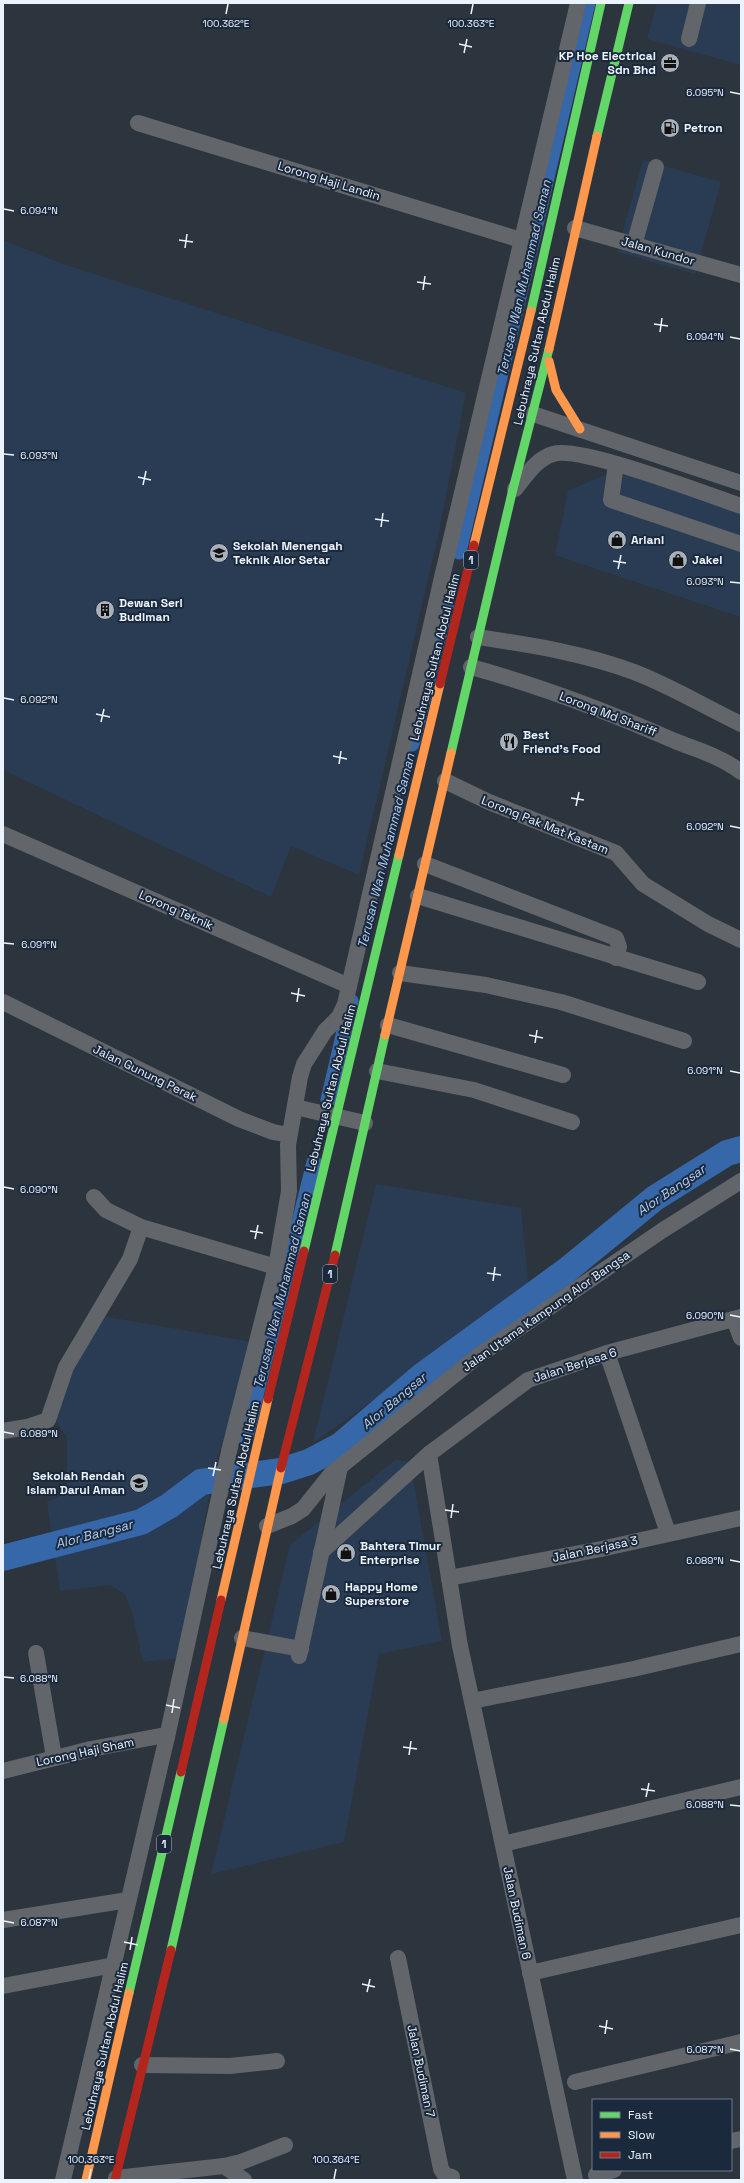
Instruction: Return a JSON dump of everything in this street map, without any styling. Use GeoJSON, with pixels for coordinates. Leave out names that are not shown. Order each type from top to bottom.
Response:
{"type":"FeatureCollection","features":[{"type":"Feature","properties":{"kind":"main road","name":"Lebuhraya Sultan Abdul Halim"},"geometry":{"type":"LineString","coordinates":[[86,2180],[242,1507],[466,578],[530,320],[601,3]]}},
{"type":"Feature","properties":{"kind":"main road","name":"Lebuhraya Sultan Abdul Halim"},"geometry":{"type":"LineString","coordinates":[[116,2179],[142,2065],[195,1850],[291,1424],[344,1220],[365,1123],[478,637],[512,493],[548,354],[575,228],[629,3]]}},
{"type":"Feature","properties":{"kind":"main road"},"geometry":{"type":"LineString","coordinates":[[548,354],[552,382],[560,400],[580,429]]}},
{"type":"Feature","properties":{"kind":"street"},"geometry":{"type":"LineString","coordinates":[[63,2180],[167,1737],[230,1447],[276,1267],[289,1191],[289,1135],[304,1064],[325,1032],[342,1013],[349,986],[443,572],[578,3]]}},
{"type":"Feature","properties":{"kind":"street"},"geometry":{"type":"LineString","coordinates":[[688,40],[698,3]]}},
{"type":"Feature","properties":{"kind":"street","name":"Lorong Haji Landin"},"geometry":{"type":"LineString","coordinates":[[138,123],[521,240]]}},
{"type":"Feature","properties":{"kind":"street"},"geometry":{"type":"LineString","coordinates":[[634,245],[656,167]]}},
{"type":"Feature","properties":{"kind":"street","name":"Jalan Kundor"},"geometry":{"type":"LineString","coordinates":[[575,228],[741,275]]}},
{"type":"Feature","properties":{"kind":"street"},"geometry":{"type":"LineString","coordinates":[[533,414],[741,483]]}},
{"type":"Feature","properties":{"kind":"street"},"geometry":{"type":"LineString","coordinates":[[512,493],[533,466],[554,453],[577,454],[616,464],[741,506]]}},
{"type":"Feature","properties":{"kind":"street"},"geometry":{"type":"LineString","coordinates":[[616,464],[611,500],[741,544]]}},
{"type":"Feature","properties":{"kind":"street"},"geometry":{"type":"LineString","coordinates":[[443,572],[466,578]]}},
{"type":"Feature","properties":{"kind":"street"},"geometry":{"type":"LineString","coordinates":[[478,637],[559,651],[632,671],[654,680],[741,724]]}},
{"type":"Feature","properties":{"kind":"street","name":"Lorong Md Shariff"},"geometry":{"type":"LineString","coordinates":[[471,667],[525,681],[597,709],[718,759],[741,772]]}},
{"type":"Feature","properties":{"kind":"street","name":"Lorong Pak Mat Kastam"},"geometry":{"type":"LineString","coordinates":[[445,781],[489,802],[616,853],[643,884],[708,924],[741,940]]}},
{"type":"Feature","properties":{"kind":"street","name":"Lorong Teknik"},"geometry":{"type":"LineString","coordinates":[[3,834],[349,986]]}},
{"type":"Feature","properties":{"kind":"street"},"geometry":{"type":"LineString","coordinates":[[425,864],[616,938],[619,947],[616,958]]}},
{"type":"Feature","properties":{"kind":"street"},"geometry":{"type":"LineString","coordinates":[[418,896],[698,982]]}},
{"type":"Feature","properties":{"kind":"street"},"geometry":{"type":"LineString","coordinates":[[400,973],[486,985],[561,1002],[684,1041]]}},
{"type":"Feature","properties":{"kind":"street","name":"Jalan Gunung Perak"},"geometry":{"type":"LineString","coordinates":[[3,1002],[239,1119],[273,1132],[289,1135]]}},
{"type":"Feature","properties":{"kind":"street"},"geometry":{"type":"LineString","coordinates":[[388,1025],[563,1075]]}},
{"type":"Feature","properties":{"kind":"street"},"geometry":{"type":"LineString","coordinates":[[377,1071],[474,1090],[572,1122]]}},
{"type":"Feature","properties":{"kind":"street"},"geometry":{"type":"LineString","coordinates":[[295,1107],[365,1123]]}},
{"type":"Feature","properties":{"kind":"street","name":"Jalan Utama Kampung Alor Bangsa"},"geometry":{"type":"LineString","coordinates":[[269,1519],[292,1516],[303,1509],[325,1481],[340,1467],[478,1356],[663,1230],[741,1180]]}},
{"type":"Feature","properties":{"kind":"street"},"geometry":{"type":"LineString","coordinates":[[94,1197],[106,1210],[141,1227],[276,1267]]}},
{"type":"Feature","properties":{"kind":"street"},"geometry":{"type":"LineString","coordinates":[[3,1431],[27,1427],[48,1420],[66,1367],[130,1260],[141,1227]]}},
{"type":"Feature","properties":{"kind":"street"},"geometry":{"type":"LineString","coordinates":[[738,1318],[741,1338]]}},
{"type":"Feature","properties":{"kind":"street","name":"Jalan Berjasa 6"},"geometry":{"type":"LineString","coordinates":[[321,1552],[429,1454],[528,1380],[607,1353],[738,1318]]}},
{"type":"Feature","properties":{"kind":"street"},"geometry":{"type":"LineString","coordinates":[[607,1353],[668,1533]]}},
{"type":"Feature","properties":{"kind":"street","name":"Jalan Budiman 6"},"geometry":{"type":"LineString","coordinates":[[429,1454],[460,1646],[575,2180]]}},
{"type":"Feature","properties":{"kind":"street"},"geometry":{"type":"LineString","coordinates":[[242,1638],[300,1652],[340,1467]]}},
{"type":"Feature","properties":{"kind":"street","name":"Jalan Berjasa 3"},"geometry":{"type":"LineString","coordinates":[[449,1578],[601,1549],[741,1518]]}},
{"type":"Feature","properties":{"kind":"street"},"geometry":{"type":"LineString","coordinates":[[472,1701],[633,1669],[741,1644]]}},
{"type":"Feature","properties":{"kind":"street"},"geometry":{"type":"LineString","coordinates":[[36,1653],[54,1757]]}},
{"type":"Feature","properties":{"kind":"street","name":"Lorong Haji Sham"},"geometry":{"type":"LineString","coordinates":[[3,1771],[54,1757],[160,1736],[167,1737]]}},
{"type":"Feature","properties":{"kind":"street"},"geometry":{"type":"LineString","coordinates":[[502,1844],[741,1787]]}},
{"type":"Feature","properties":{"kind":"street"},"geometry":{"type":"LineString","coordinates":[[3,1920],[128,1900]]}},
{"type":"Feature","properties":{"kind":"street"},"geometry":{"type":"LineString","coordinates":[[530,1973],[741,1925]]}},
{"type":"Feature","properties":{"kind":"street","name":"Jalan Budiman 7"},"geometry":{"type":"LineString","coordinates":[[398,1958],[441,2169],[445,2175],[452,2177]]}},
{"type":"Feature","properties":{"kind":"street"},"geometry":{"type":"LineString","coordinates":[[3,1986],[114,1965]]}},
{"type":"Feature","properties":{"kind":"street"},"geometry":{"type":"LineString","coordinates":[[576,2082],[741,2042]]}},
{"type":"Feature","properties":{"kind":"street"},"geometry":{"type":"LineString","coordinates":[[142,2065],[230,2066],[278,2061]]}},
{"type":"Feature","properties":{"kind":"street"},"geometry":{"type":"LineString","coordinates":[[116,2179],[224,2166],[242,2162],[285,2145]]}},
{"type":"Feature","properties":{"kind":"street"},"geometry":{"type":"LineString","coordinates":[[224,2166],[244,2180]]}},
{"type":"Feature","properties":{"kind":"street"},"geometry":{"type":"LineString","coordinates":[[596,2175],[610,2171]]}},
{"type":"Feature","properties":{"kind":"shaded area"},"geometry":{"type":"Polygon","coordinates":[[[657,3],[741,3],[741,65],[647,39],[657,3]]]}},
{"type":"Feature","properties":{"kind":"shaded area"},"geometry":{"type":"Polygon","coordinates":[[[643,160],[721,182],[695,274],[617,252],[643,160]]]}},
{"type":"Feature","properties":{"kind":"shaded area","name":"Sekolah Menengah Teknik Alor Setar"},"geometry":{"type":"Polygon","coordinates":[[[3,240],[66,265],[466,393],[439,532],[359,875],[291,846],[271,897],[3,770],[3,240]]]}},
{"type":"Feature","properties":{"kind":"shaded area"},"geometry":{"type":"Polygon","coordinates":[[[604,475],[633,476],[741,513],[741,617],[555,555],[568,491],[604,475]]]}},
{"type":"Feature","properties":{"kind":"shaded area"},"geometry":{"type":"Polygon","coordinates":[[[376,1184],[521,1208],[529,1290],[313,1443],[376,1184]]]}},
{"type":"Feature","properties":{"kind":"shaded area","name":"Sekolah Rendah Islam Darul Aman"},"geometry":{"type":"Polygon","coordinates":[[[98,1317],[108,1317],[252,1342],[213,1474],[180,1658],[143,1662],[132,1612],[125,1594],[110,1585],[60,1591],[47,1502],[67,1493],[67,1438],[55,1419],[80,1341],[98,1317]]]}},
{"type":"Feature","properties":{"kind":"shaded area"},"geometry":{"type":"Polygon","coordinates":[[[395,1460],[410,1462],[442,1641],[379,1654],[344,1842],[211,1874],[290,1545],[395,1460]]]}},
{"type":"Feature","properties":{"kind":"waterway","name":"Terusan Wan Muhammad Saman"},"geometry":{"type":"LineString","coordinates":[[459,552],[588,3]]}},
{"type":"Feature","properties":{"kind":"waterway","name":"Terusan Wan Muhammad Saman"},"geometry":{"type":"LineString","coordinates":[[412,744],[447,603]]}},
{"type":"Feature","properties":{"kind":"waterway","name":"Terusan Wan Muhammad Saman"},"geometry":{"type":"LineString","coordinates":[[328,1100],[351,1001]]}},
{"type":"Feature","properties":{"kind":"waterway","name":"Alor Bangsar"},"geometry":{"type":"LineString","coordinates":[[3,1558],[141,1522],[169,1506],[201,1482],[281,1471],[309,1462],[341,1445],[423,1375],[567,1270],[655,1198],[727,1153],[741,1149]]}},
{"type":"Feature","properties":{"kind":"waterway","name":"Terusan Wan Muhammad Saman"},"geometry":{"type":"LineString","coordinates":[[245,1440],[314,1162]]}},
{"type":"Feature","properties":{"kind":"traffic: fast"},"geometry":{"type":"LineString","coordinates":[[531,311],[601,3]]}},
{"type":"Feature","properties":{"kind":"traffic: fast"},"geometry":{"type":"LineString","coordinates":[[597,136],[629,3]]}},
{"type":"Feature","properties":{"kind":"traffic: fast"},"geometry":{"type":"LineString","coordinates":[[451,753],[512,493],[549,349]]}},
{"type":"Feature","properties":{"kind":"traffic: fast"},"geometry":{"type":"LineString","coordinates":[[304,1251],[399,855]]}},
{"type":"Feature","properties":{"kind":"traffic: fast"},"geometry":{"type":"LineString","coordinates":[[335,1255],[385,1035]]}},
{"type":"Feature","properties":{"kind":"traffic: fast"},"geometry":{"type":"LineString","coordinates":[[171,1950],[224,1719]]}},
{"type":"Feature","properties":{"kind":"traffic: fast"},"geometry":{"type":"LineString","coordinates":[[129,1993],[181,1772]]}},
{"type":"Feature","properties":{"kind":"traffic: slow"},"geometry":{"type":"LineString","coordinates":[[549,349],[597,136]]}},
{"type":"Feature","properties":{"kind":"traffic: slow"},"geometry":{"type":"LineString","coordinates":[[474,545],[531,311]]}},
{"type":"Feature","properties":{"kind":"traffic: slow"},"geometry":{"type":"LineString","coordinates":[[549,361],[556,390],[580,429]]}},
{"type":"Feature","properties":{"kind":"traffic: slow"},"geometry":{"type":"LineString","coordinates":[[399,855],[440,684]]}},
{"type":"Feature","properties":{"kind":"traffic: slow"},"geometry":{"type":"LineString","coordinates":[[385,1035],[451,753]]}},
{"type":"Feature","properties":{"kind":"traffic: slow"},"geometry":{"type":"LineString","coordinates":[[221,1600],[268,1399]]}},
{"type":"Feature","properties":{"kind":"traffic: slow"},"geometry":{"type":"LineString","coordinates":[[224,1719],[281,1468]]}},
{"type":"Feature","properties":{"kind":"traffic: slow"},"geometry":{"type":"LineString","coordinates":[[86,2180],[129,1993]]}},
{"type":"Feature","properties":{"kind":"traffic: jam"},"geometry":{"type":"LineString","coordinates":[[440,684],[474,545]]}},
{"type":"Feature","properties":{"kind":"traffic: jam"},"geometry":{"type":"LineString","coordinates":[[268,1399],[304,1251]]}},
{"type":"Feature","properties":{"kind":"traffic: jam"},"geometry":{"type":"LineString","coordinates":[[281,1468],[335,1255]]}},
{"type":"Feature","properties":{"kind":"traffic: jam"},"geometry":{"type":"LineString","coordinates":[[181,1772],[221,1600]]}},
{"type":"Feature","properties":{"kind":"traffic: jam"},"geometry":{"type":"LineString","coordinates":[[115,2180],[171,1950]]}},
{"type":"Feature","properties":{"kind":"place","name":"KP Hoe Electrical Sdn Bhd"},"geometry":{"type":"Point","coordinates":[670,63]}},
{"type":"Feature","properties":{"kind":"place","name":"Petron"},"geometry":{"type":"Point","coordinates":[670,128]}},
{"type":"Feature","properties":{"kind":"place","name":"Ariani"},"geometry":{"type":"Point","coordinates":[617,540]}},
{"type":"Feature","properties":{"kind":"place","name":"Sekolah Menengah Teknik Alor Setar"},"geometry":{"type":"Point","coordinates":[219,553]}},
{"type":"Feature","properties":{"kind":"place","name":"Jakel"},"geometry":{"type":"Point","coordinates":[678,560]}},
{"type":"Feature","properties":{"kind":"place","name":"Dewan Seri Budiman"},"geometry":{"type":"Point","coordinates":[105,610]}},
{"type":"Feature","properties":{"kind":"place","name":"Best Friend's Food"},"geometry":{"type":"Point","coordinates":[509,742]}},
{"type":"Feature","properties":{"kind":"place","name":"Sekolah Rendah Islam Darul Aman"},"geometry":{"type":"Point","coordinates":[139,1483]}},
{"type":"Feature","properties":{"kind":"place","name":"Bahtera Timur Enterprise"},"geometry":{"type":"Point","coordinates":[346,1553]}},
{"type":"Feature","properties":{"kind":"place","name":"Happy Home Superstore"},"geometry":{"type":"Point","coordinates":[331,1594]}}]}
